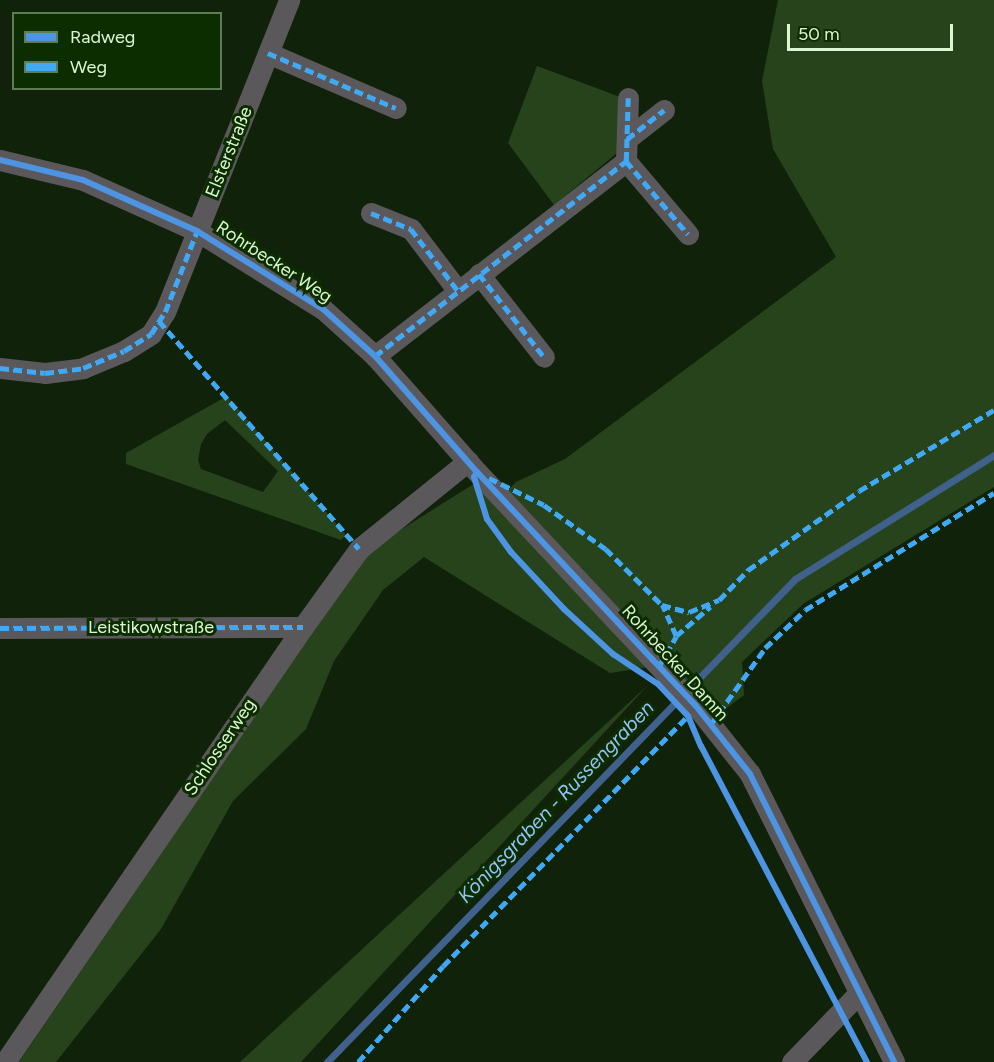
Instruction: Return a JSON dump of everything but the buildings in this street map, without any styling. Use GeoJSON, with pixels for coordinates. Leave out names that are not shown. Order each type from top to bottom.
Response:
{"type":"FeatureCollection","features":[{"type":"Feature","properties":{"kind":"street","name":"Elsterstraße"},"geometry":{"type":"LineString","coordinates":[[0,368],[45,373],[83,368],[124,351],[151,334],[165,312],[289,0]]}},
{"type":"Feature","properties":{"kind":"street"},"geometry":{"type":"LineString","coordinates":[[268,53],[396,108]]}},
{"type":"Feature","properties":{"kind":"street"},"geometry":{"type":"LineString","coordinates":[[628,98],[626,160],[688,234]]}},
{"type":"Feature","properties":{"kind":"street"},"geometry":{"type":"LineString","coordinates":[[627,139],[664,110]]}},
{"type":"Feature","properties":{"kind":"street","name":"Rohrbecker Weg"},"geometry":{"type":"LineString","coordinates":[[0,160],[83,180],[198,231],[323,309],[375,357],[472,467]]}},
{"type":"Feature","properties":{"kind":"street"},"geometry":{"type":"LineString","coordinates":[[375,357],[626,160]]}},
{"type":"Feature","properties":{"kind":"street"},"geometry":{"type":"LineString","coordinates":[[372,213],[411,229],[458,291]]}},
{"type":"Feature","properties":{"kind":"street"},"geometry":{"type":"LineString","coordinates":[[480,274],[543,357]]}},
{"type":"Feature","properties":{"kind":"street","name":"Schlosserweg"},"geometry":{"type":"LineString","coordinates":[[5,1062],[359,549],[472,467]]}},
{"type":"Feature","properties":{"kind":"street","name":"Rohrbecker Damm"},"geometry":{"type":"LineString","coordinates":[[472,467],[696,706],[750,774],[894,1062]]}},
{"type":"Feature","properties":{"kind":"street","name":"Leistikowstraße"},"geometry":{"type":"LineString","coordinates":[[0,628],[303,627]]}},
{"type":"Feature","properties":{"kind":"street"},"geometry":{"type":"LineString","coordinates":[[792,1062],[859,993]]}},
{"type":"Feature","properties":{"kind":"green space"},"geometry":{"type":"Polygon","coordinates":[[[778,0],[994,0],[994,487],[803,604],[742,662],[744,695],[716,716],[668,664],[610,673],[424,557],[383,590],[334,661],[306,729],[233,801],[161,929],[56,1062],[19,1062],[367,551],[480,480],[507,491],[516,482],[565,459],[836,257],[773,149],[762,81],[778,0]]]}},
{"type":"Feature","properties":{"kind":"green space"},"geometry":{"type":"Polygon","coordinates":[[[537,66],[623,98],[617,153],[554,205],[508,143],[537,66]]]}},
{"type":"Feature","properties":{"kind":"green space"},"geometry":{"type":"Polygon","coordinates":[[[227,396],[346,535],[341,540],[126,464],[126,453],[227,396]],[[225,420],[207,434],[201,444],[198,460],[201,469],[263,492],[278,471],[225,420]]]}},
{"type":"Feature","properties":{"kind":"green space"},"geometry":{"type":"Polygon","coordinates":[[[648,685],[301,1062],[240,1062],[648,685]]]}},
{"type":"Feature","properties":{"kind":"waterway","name":"Königsgraben - Russengraben"},"geometry":{"type":"LineString","coordinates":[[327,1062],[795,579],[994,455]]}},
{"type":"Feature","properties":{"kind":"marked path"},"geometry":{"type":"LineString","coordinates":[[268,53],[396,108]]}},
{"type":"Feature","properties":{"kind":"marked path"},"geometry":{"type":"LineString","coordinates":[[626,161],[628,98]]}},
{"type":"Feature","properties":{"kind":"marked path"},"geometry":{"type":"LineString","coordinates":[[627,139],[664,110]]}},
{"type":"Feature","properties":{"kind":"marked path"},"geometry":{"type":"LineString","coordinates":[[375,356],[626,161],[688,234]]}},
{"type":"Feature","properties":{"kind":"marked path"},"geometry":{"type":"LineString","coordinates":[[371,213],[411,229],[458,291]]}},
{"type":"Feature","properties":{"kind":"marked path"},"geometry":{"type":"LineString","coordinates":[[0,368],[45,373],[83,368],[124,351],[151,334],[165,312],[197,231]]}},
{"type":"Feature","properties":{"kind":"marked path"},"geometry":{"type":"LineString","coordinates":[[479,274],[544,357]]}},
{"type":"Feature","properties":{"kind":"marked path"},"geometry":{"type":"LineString","coordinates":[[159,321],[359,549]]}},
{"type":"Feature","properties":{"kind":"marked path"},"geometry":{"type":"LineString","coordinates":[[489,478],[544,505],[606,549],[662,605],[689,612],[719,600],[748,570],[859,491],[994,410]]}},
{"type":"Feature","properties":{"kind":"marked path"},"geometry":{"type":"LineString","coordinates":[[711,724],[765,648],[805,610],[994,493]]}},
{"type":"Feature","properties":{"kind":"marked path"},"geometry":{"type":"LineString","coordinates":[[659,666],[676,636],[662,605]]}},
{"type":"Feature","properties":{"kind":"marked path"},"geometry":{"type":"LineString","coordinates":[[676,636],[710,607]]}},
{"type":"Feature","properties":{"kind":"marked path"},"geometry":{"type":"LineString","coordinates":[[0,628],[303,627]]}},
{"type":"Feature","properties":{"kind":"marked path"},"geometry":{"type":"LineString","coordinates":[[358,1062],[443,966],[688,716]]}},
{"type":"Feature","properties":{"kind":"cycle path"},"geometry":{"type":"LineString","coordinates":[[0,160],[83,180],[197,231],[323,309],[375,356],[477,472],[696,706],[750,774],[894,1062]]}},
{"type":"Feature","properties":{"kind":"cycle path"},"geometry":{"type":"LineString","coordinates":[[477,472],[474,477],[487,519],[511,552],[564,609],[613,654],[658,684],[688,716],[701,746],[867,1062]]}}]}
